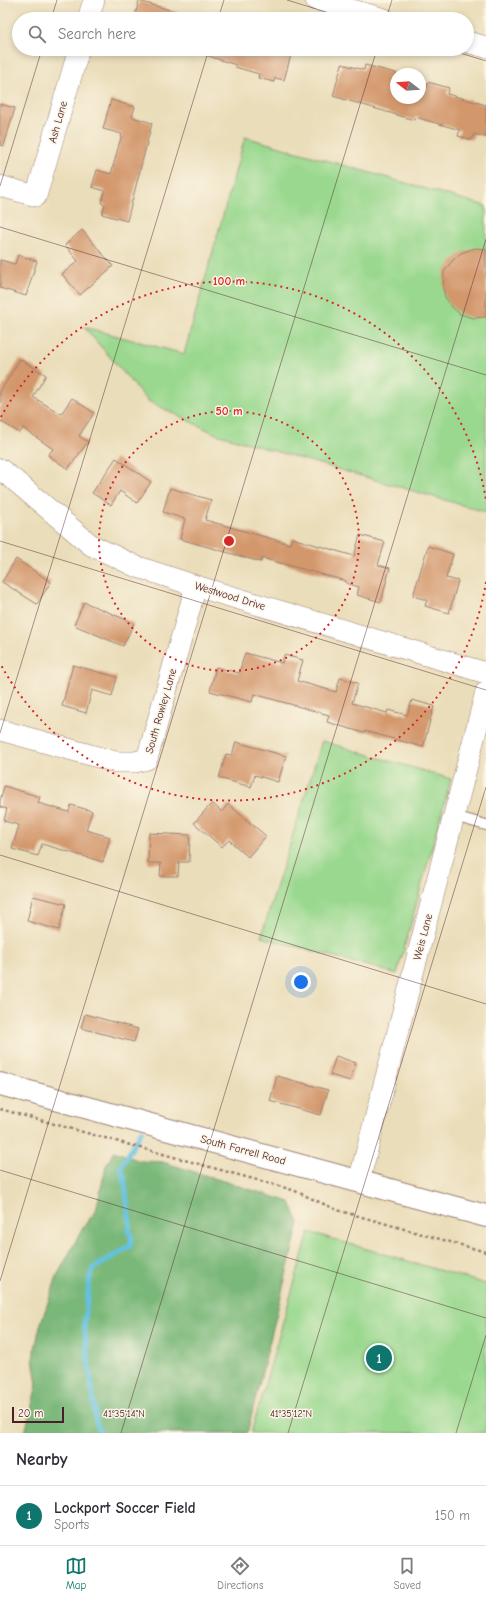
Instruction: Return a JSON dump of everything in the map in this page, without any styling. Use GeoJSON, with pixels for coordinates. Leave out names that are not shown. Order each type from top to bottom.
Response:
{"type":"FeatureCollection","features":[{"type":"Feature","properties":{"kind":"street"},"geometry":{"type":"LineString","coordinates":[[90,12],[94,0]]}},
{"type":"Feature","properties":{"kind":"street"},"geometry":{"type":"LineString","coordinates":[[316,0],[359,12]]}},
{"type":"Feature","properties":{"kind":"street"},"geometry":{"type":"LineString","coordinates":[[474,44],[486,47]]}},
{"type":"Feature","properties":{"kind":"street","name":"Ash Lane"},"geometry":{"type":"LineString","coordinates":[[0,186],[36,196],[77,56]]}},
{"type":"Feature","properties":{"kind":"street","name":"Westwood Drive"},"geometry":{"type":"LineString","coordinates":[[0,469],[91,545],[135,566],[196,586],[486,673]]}},
{"type":"Feature","properties":{"kind":"street","name":"South Rowley Lane"},"geometry":{"type":"LineString","coordinates":[[0,730],[116,762],[135,762],[147,759],[196,586]]}},
{"type":"Feature","properties":{"kind":"street","name":"Weis Lane"},"geometry":{"type":"LineString","coordinates":[[359,1181],[486,692]]}},
{"type":"Feature","properties":{"kind":"street","name":"South Farrell Road"},"geometry":{"type":"LineString","coordinates":[[0,1084],[486,1216]]}},
{"type":"Feature","properties":{"kind":"lane"},"geometry":{"type":"LineString","coordinates":[[454,816],[486,825]]}},
{"type":"Feature","properties":{"kind":"path"},"geometry":{"type":"LineString","coordinates":[[0,1109],[293,1190],[337,1210],[486,1252]]}},
{"type":"Feature","properties":{"kind":"green space"},"geometry":{"type":"Polygon","coordinates":[[[245,137],[486,206],[486,512],[216,434],[148,401],[84,327],[184,354],[245,137]]]}},
{"type":"Feature","properties":{"kind":"green space"},"geometry":{"type":"Polygon","coordinates":[[[322,741],[451,779],[397,974],[261,937],[322,741]]]}},
{"type":"Feature","properties":{"kind":"green space"},"geometry":{"type":"Polygon","coordinates":[[[114,1151],[140,1161],[163,1162],[290,1202],[299,1223],[247,1433],[25,1433],[37,1385],[33,1358],[40,1326],[57,1276],[84,1226],[96,1211],[106,1166],[114,1151]]]}},
{"type":"Feature","properties":{"kind":"green space"},"geometry":{"type":"Polygon","coordinates":[[[309,1232],[486,1284],[486,1433],[251,1433],[309,1232]]]}},
{"type":"Feature","properties":{"kind":"building"},"geometry":{"type":"Polygon","coordinates":[[[139,1],[177,12],[136,12],[139,1]]]}},
{"type":"Feature","properties":{"kind":"building"},"geometry":{"type":"Polygon","coordinates":[[[208,56],[291,56],[284,80],[275,78],[274,82],[258,78],[259,74],[235,67],[236,65],[208,56]]]}},
{"type":"Feature","properties":{"kind":"building"},"geometry":{"type":"Polygon","coordinates":[[[342,64],[364,70],[365,65],[390,71],[390,104],[426,104],[426,88],[428,82],[449,88],[447,94],[486,105],[486,137],[474,134],[472,140],[458,136],[460,130],[415,117],[414,120],[333,96],[342,64]]]}},
{"type":"Feature","properties":{"kind":"building"},"geometry":{"type":"Polygon","coordinates":[[[111,100],[135,107],[132,117],[152,123],[127,221],[102,214],[105,205],[101,203],[105,191],[92,187],[97,170],[111,174],[122,134],[103,129],[111,100]]]}},
{"type":"Feature","properties":{"kind":"building"},"geometry":{"type":"Polygon","coordinates":[[[0,104],[15,108],[4,146],[0,145],[0,104]]]}},
{"type":"Feature","properties":{"kind":"building"},"geometry":{"type":"Polygon","coordinates":[[[82,230],[113,266],[80,295],[62,274],[78,261],[65,245],[82,230]]]}},
{"type":"Feature","properties":{"kind":"building"},"geometry":{"type":"Polygon","coordinates":[[[475,248],[486,249],[486,317],[473,318],[460,314],[452,307],[445,297],[443,288],[444,272],[452,261],[461,253],[475,248]]]}},
{"type":"Feature","properties":{"kind":"building"},"geometry":{"type":"Polygon","coordinates":[[[18,255],[37,261],[26,296],[0,288],[0,260],[15,264],[18,255]]]}},
{"type":"Feature","properties":{"kind":"building"},"geometry":{"type":"Polygon","coordinates":[[[20,359],[46,375],[33,397],[61,414],[72,398],[94,413],[79,436],[88,442],[68,469],[48,455],[53,449],[23,428],[20,433],[0,421],[0,392],[20,359]]]}},
{"type":"Feature","properties":{"kind":"building"},"geometry":{"type":"Polygon","coordinates":[[[116,458],[151,482],[137,503],[120,491],[111,505],[92,493],[116,458]]]}},
{"type":"Feature","properties":{"kind":"building"},"geometry":{"type":"Polygon","coordinates":[[[170,488],[211,500],[205,520],[290,544],[292,538],[354,556],[360,535],[385,542],[378,565],[390,568],[381,602],[357,595],[359,587],[346,583],[346,581],[262,558],[261,562],[180,539],[185,519],[163,512],[170,488]]]}},
{"type":"Feature","properties":{"kind":"building"},"geometry":{"type":"Polygon","coordinates":[[[428,546],[453,554],[446,578],[458,581],[449,613],[425,606],[427,600],[413,596],[428,546]]]}},
{"type":"Feature","properties":{"kind":"building"},"geometry":{"type":"Polygon","coordinates":[[[16,559],[51,582],[37,604],[2,582],[16,559]]]}},
{"type":"Feature","properties":{"kind":"building"},"geometry":{"type":"Polygon","coordinates":[[[84,602],[134,623],[123,646],[74,625],[84,602]]]}},
{"type":"Feature","properties":{"kind":"building"},"geometry":{"type":"Polygon","coordinates":[[[245,653],[282,663],[284,655],[303,660],[297,681],[336,692],[340,678],[358,683],[352,703],[387,713],[388,710],[407,715],[412,700],[434,706],[423,747],[365,731],[364,733],[327,722],[329,715],[254,694],[252,702],[210,691],[216,667],[239,673],[245,653]]]}},
{"type":"Feature","properties":{"kind":"building"},"geometry":{"type":"Polygon","coordinates":[[[73,665],[117,677],[112,696],[92,690],[86,713],[62,706],[73,665]]]}},
{"type":"Feature","properties":{"kind":"building"},"geometry":{"type":"Polygon","coordinates":[[[236,742],[286,756],[278,782],[255,775],[251,787],[219,778],[226,754],[232,755],[236,742]]]}},
{"type":"Feature","properties":{"kind":"building"},"geometry":{"type":"Polygon","coordinates":[[[4,786],[40,797],[38,803],[69,812],[71,805],[92,811],[86,830],[110,837],[103,862],[42,844],[38,856],[12,849],[19,825],[4,821],[7,809],[0,807],[0,801],[4,786]]]}},
{"type":"Feature","properties":{"kind":"building"},"geometry":{"type":"Polygon","coordinates":[[[212,803],[222,812],[228,804],[266,836],[248,857],[229,840],[222,847],[194,823],[212,803]]]}},
{"type":"Feature","properties":{"kind":"building"},"geometry":{"type":"Polygon","coordinates":[[[149,833],[190,835],[189,862],[179,862],[178,876],[160,876],[161,863],[148,863],[149,833]]]}},
{"type":"Feature","properties":{"kind":"building"},"geometry":{"type":"Polygon","coordinates":[[[33,896],[66,904],[59,930],[27,921],[33,896]]]}},
{"type":"Feature","properties":{"kind":"building"},"geometry":{"type":"Polygon","coordinates":[[[85,1014],[138,1029],[134,1042],[81,1028],[85,1014]]]}},
{"type":"Feature","properties":{"kind":"building"},"geometry":{"type":"Polygon","coordinates":[[[336,1056],[356,1063],[350,1081],[330,1075],[336,1056]]]}},
{"type":"Feature","properties":{"kind":"building"},"geometry":{"type":"Polygon","coordinates":[[[277,1076],[328,1090],[321,1115],[270,1101],[277,1076]]]}},
{"type":"Feature","properties":{"kind":"waterway"},"geometry":{"type":"LineString","coordinates":[[100,1433],[96,1421],[84,1326],[90,1277],[94,1268],[130,1246],[132,1238],[128,1231],[130,1225],[124,1176],[120,1169],[142,1130]]}},
{"type":"Feature","properties":{"kind":"place","name":"Lockport Soccer Field"},"geometry":{"type":"Point","coordinates":[379,1358]}}]}
